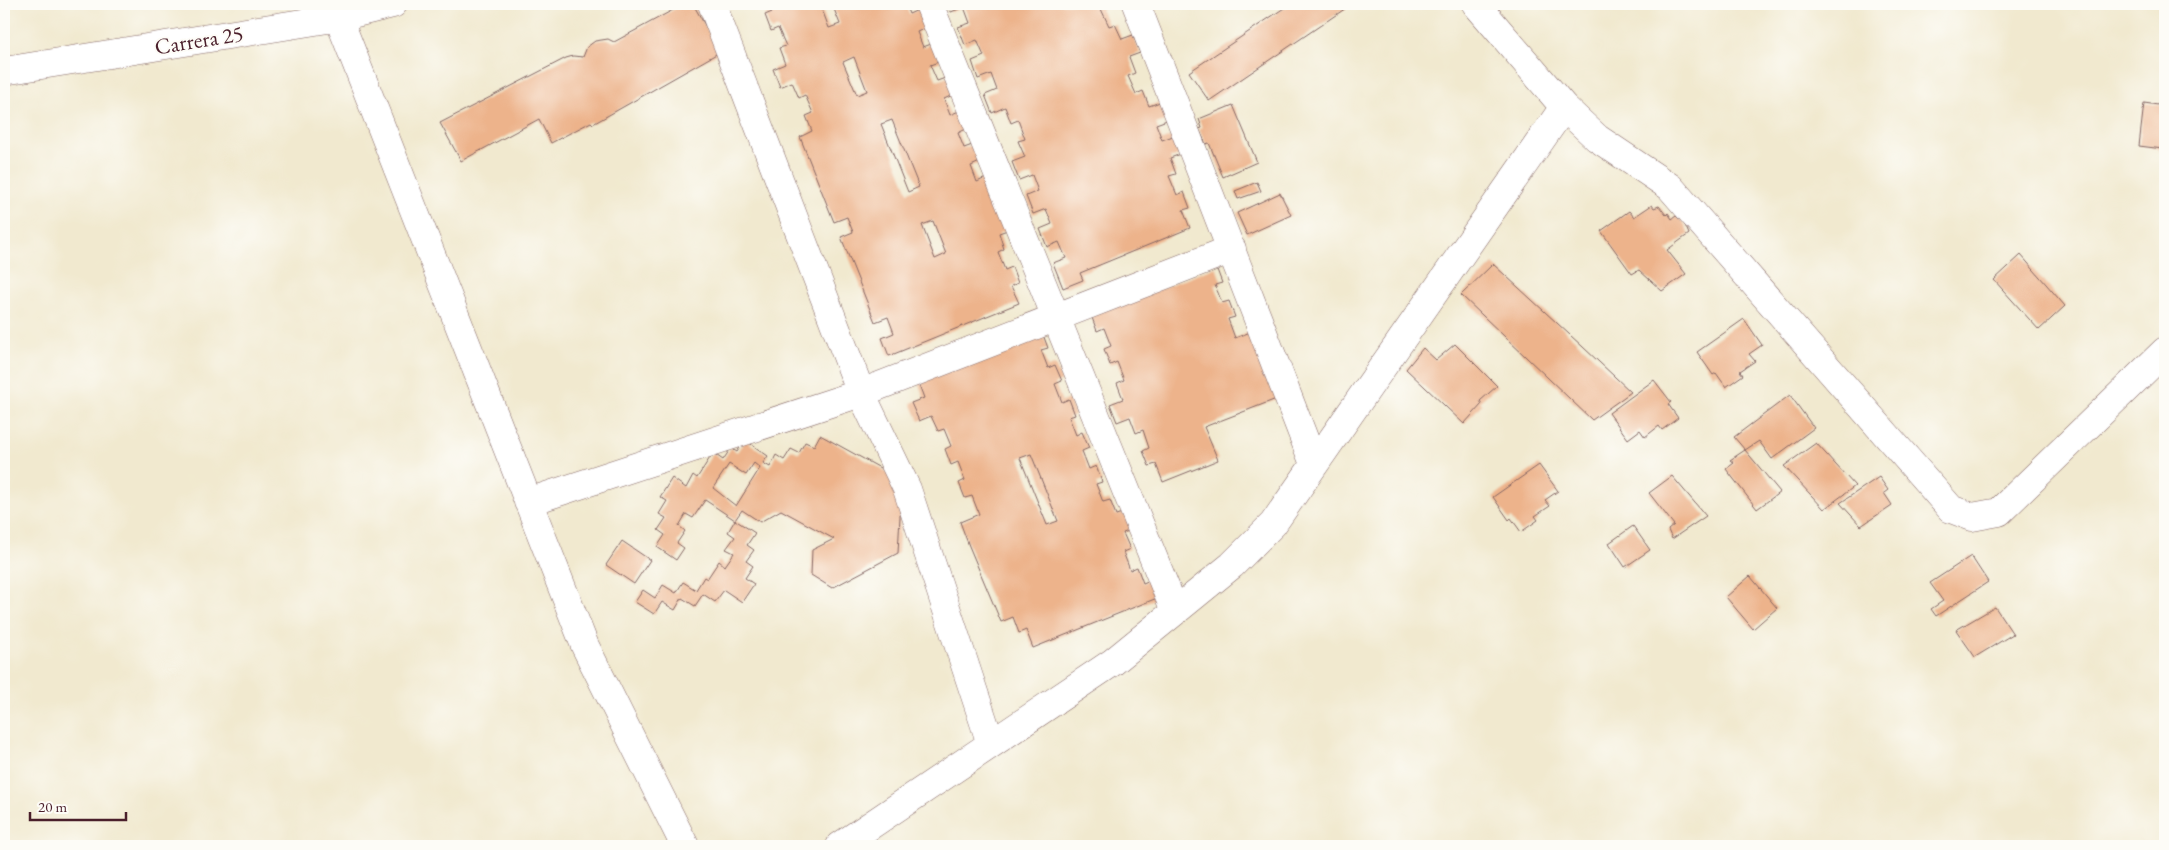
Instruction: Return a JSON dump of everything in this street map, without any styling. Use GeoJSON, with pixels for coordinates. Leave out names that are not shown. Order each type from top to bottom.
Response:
{"type":"FeatureCollection","features":[{"type":"Feature","properties":{"kind":"street","name":"Carrera 25"},"geometry":{"type":"LineString","coordinates":[[4,71],[336,11],[393,4]]}},
{"type":"Feature","properties":{"kind":"street"},"geometry":{"type":"LineString","coordinates":[[712,4],[861,393],[907,489],[991,744]]}},
{"type":"Feature","properties":{"kind":"street"},"geometry":{"type":"LineString","coordinates":[[929,4],[1175,612]]}},
{"type":"Feature","properties":{"kind":"street"},"geometry":{"type":"LineString","coordinates":[[1136,4],[1314,464]]}},
{"type":"Feature","properties":{"kind":"street"},"geometry":{"type":"LineString","coordinates":[[1476,4],[1564,107],[1597,138],[1670,186],[1951,509],[1972,517],[1999,512],[2165,351]]}},
{"type":"Feature","properties":{"kind":"street"},"geometry":{"type":"LineString","coordinates":[[336,11],[585,646],[684,846]]}},
{"type":"Feature","properties":{"kind":"street"},"geometry":{"type":"LineString","coordinates":[[840,846],[1113,662],[1232,565],[1273,524],[1564,107]]}},
{"type":"Feature","properties":{"kind":"street"},"geometry":{"type":"LineString","coordinates":[[528,502],[861,393],[1232,248]]}},
{"type":"Feature","properties":{"kind":"building"},"geometry":{"type":"Polygon","coordinates":[[[684,4],[693,4],[720,52],[593,124],[591,122],[551,143],[539,119],[461,161],[440,123],[566,58],[573,56],[583,57],[587,47],[595,41],[608,39],[614,42],[684,4]]]}},
{"type":"Feature","properties":{"kind":"building"},"geometry":{"type":"Polygon","coordinates":[[[768,4],[820,4],[829,28],[840,24],[832,4],[905,4],[909,14],[920,9],[928,27],[917,32],[923,47],[934,43],[941,61],[930,65],[937,81],[948,77],[955,94],[944,99],[950,115],[961,110],[968,128],[958,133],[964,148],[975,144],[982,161],[971,166],[977,182],[988,177],[1010,229],[999,233],[1004,249],[998,252],[1005,270],[1012,267],[1018,283],[1011,286],[1019,303],[889,356],[882,338],[894,333],[888,317],[875,322],[841,237],[853,232],[847,217],[834,222],[800,137],[812,131],[806,116],[813,113],[805,95],[799,98],[792,82],[780,87],[773,69],[785,64],[779,48],[786,46],[778,28],[771,31],[765,15],[772,12],[768,4]],[[854,57],[843,62],[857,95],[867,91],[854,57]],[[892,120],[881,124],[908,192],[919,187],[892,120]],[[933,221],[922,225],[935,259],[946,254],[933,221]]]}},
{"type":"Feature","properties":{"kind":"building"},"geometry":{"type":"Polygon","coordinates":[[[948,4],[1112,4],[1101,9],[1109,26],[1115,24],[1122,39],[1133,35],[1140,53],[1129,57],[1135,73],[1128,76],[1136,94],[1143,91],[1149,106],[1160,102],[1167,120],[1156,124],[1162,140],[1173,136],[1181,154],[1170,158],[1176,174],[1169,176],[1177,195],[1184,192],[1190,208],[1183,210],[1190,228],[1080,273],[1083,280],[1063,288],[1053,263],[1066,258],[1059,242],[1047,247],[1040,229],[1052,224],[1046,209],[1033,214],[1026,196],[1038,191],[1032,175],[1019,180],[1012,162],[1025,157],[1018,141],[1025,139],[1018,120],[1011,123],[1005,107],[992,113],[985,95],[997,90],[991,74],[978,79],[972,61],[984,56],[977,40],[965,45],[958,27],[970,23],[964,7],[951,12],[948,4]]]}},
{"type":"Feature","properties":{"kind":"building"},"geometry":{"type":"Polygon","coordinates":[[[1290,4],[1352,4],[1209,101],[1189,72],[1290,4]]]}},
{"type":"Feature","properties":{"kind":"building"},"geometry":{"type":"Polygon","coordinates":[[[2144,103],[2165,106],[2163,149],[2139,146],[2144,103]]]}},
{"type":"Feature","properties":{"kind":"building"},"geometry":{"type":"Polygon","coordinates":[[[1233,105],[1257,162],[1223,177],[1209,143],[1206,144],[1199,129],[1202,128],[1199,119],[1233,105]]]}},
{"type":"Feature","properties":{"kind":"building"},"geometry":{"type":"Polygon","coordinates":[[[1257,182],[1261,191],[1238,199],[1235,191],[1257,182]]]}},
{"type":"Feature","properties":{"kind":"building"},"geometry":{"type":"Polygon","coordinates":[[[1280,193],[1291,215],[1247,235],[1237,213],[1280,193]]]}},
{"type":"Feature","properties":{"kind":"building"},"geometry":{"type":"Polygon","coordinates":[[[1652,205],[1654,208],[1659,206],[1672,219],[1676,216],[1684,223],[1689,234],[1667,250],[1686,274],[1662,291],[1639,270],[1632,274],[1601,231],[1629,211],[1634,217],[1652,205]]]}},
{"type":"Feature","properties":{"kind":"building"},"geometry":{"type":"Polygon","coordinates":[[[2021,255],[2065,306],[2039,330],[1994,280],[2021,255]]]}},
{"type":"Feature","properties":{"kind":"building"},"geometry":{"type":"Polygon","coordinates":[[[1493,264],[1631,392],[1592,420],[1461,295],[1493,264]]]}},
{"type":"Feature","properties":{"kind":"building"},"geometry":{"type":"Polygon","coordinates":[[[1216,267],[1222,283],[1215,285],[1222,303],[1229,301],[1235,317],[1228,319],[1235,338],[1253,331],[1279,398],[1204,427],[1218,460],[1163,482],[1156,464],[1149,466],[1143,451],[1149,448],[1143,430],[1136,433],[1130,417],[1117,422],[1110,404],[1123,399],[1117,383],[1124,380],[1117,362],[1110,365],[1104,349],[1111,346],[1104,328],[1097,331],[1091,315],[1216,267]]]}},
{"type":"Feature","properties":{"kind":"building"},"geometry":{"type":"Polygon","coordinates":[[[1744,319],[1762,345],[1749,354],[1755,361],[1740,371],[1743,375],[1726,387],[1716,373],[1713,375],[1697,352],[1744,319]]]}},
{"type":"Feature","properties":{"kind":"building"},"geometry":{"type":"Polygon","coordinates":[[[1042,332],[1048,348],[1041,350],[1048,368],[1055,365],[1062,381],[1055,384],[1062,402],[1069,399],[1075,415],[1069,417],[1076,435],[1082,432],[1089,448],[1082,451],[1089,469],[1096,466],[1102,482],[1096,484],[1103,502],[1110,500],[1116,515],[1128,511],[1134,529],[1123,533],[1130,549],[1123,552],[1130,570],[1137,567],[1143,583],[1155,578],[1162,596],[1033,648],[1026,630],[1019,633],[1013,617],[1001,622],[960,522],[979,514],[972,496],[965,498],[959,483],[965,480],[958,462],[951,465],[945,449],[951,446],[944,429],[938,431],[931,416],[919,421],[911,403],[924,398],[918,382],[1042,332]],[[1031,454],[1020,458],[1047,525],[1058,521],[1031,454]]]}},
{"type":"Feature","properties":{"kind":"building"},"geometry":{"type":"Polygon","coordinates":[[[1455,344],[1497,386],[1480,401],[1482,404],[1464,424],[1406,369],[1423,348],[1436,360],[1455,344]]]}},
{"type":"Feature","properties":{"kind":"building"},"geometry":{"type":"Polygon","coordinates":[[[1654,380],[1671,402],[1668,404],[1678,418],[1662,430],[1659,426],[1645,437],[1640,430],[1628,439],[1609,413],[1654,380]]]}},
{"type":"Feature","properties":{"kind":"building"},"geometry":{"type":"Polygon","coordinates":[[[1790,395],[1814,428],[1772,459],[1759,441],[1745,450],[1734,437],[1790,395]]]}},
{"type":"Feature","properties":{"kind":"building"},"geometry":{"type":"Polygon","coordinates":[[[820,435],[902,480],[898,553],[832,588],[811,575],[812,550],[834,539],[781,510],[760,522],[742,510],[735,520],[705,500],[693,518],[686,514],[679,526],[685,531],[677,543],[684,548],[676,560],[657,547],[665,535],[658,530],[666,518],[659,514],[667,501],[660,497],[672,478],[686,488],[693,475],[697,478],[713,453],[723,460],[731,448],[737,452],[745,440],[768,456],[763,463],[770,467],[776,455],[784,460],[791,449],[799,453],[805,442],[814,446],[820,435]],[[754,463],[746,475],[729,464],[713,488],[736,506],[760,468],[754,463]]]}},
{"type":"Feature","properties":{"kind":"building"},"geometry":{"type":"Polygon","coordinates":[[[1816,443],[1855,486],[1824,509],[1784,466],[1816,443]]]}},
{"type":"Feature","properties":{"kind":"building"},"geometry":{"type":"Polygon","coordinates":[[[1745,450],[1780,492],[1757,509],[1726,469],[1734,463],[1730,460],[1745,450]]]}},
{"type":"Feature","properties":{"kind":"building"},"geometry":{"type":"Polygon","coordinates":[[[1539,465],[1558,491],[1545,500],[1550,506],[1535,516],[1538,520],[1521,532],[1511,518],[1509,520],[1493,497],[1539,465]]]}},
{"type":"Feature","properties":{"kind":"building"},"geometry":{"type":"Polygon","coordinates":[[[1672,476],[1706,516],[1672,539],[1668,530],[1674,525],[1649,493],[1672,476]]]}},
{"type":"Feature","properties":{"kind":"building"},"geometry":{"type":"Polygon","coordinates":[[[1879,477],[1888,490],[1884,493],[1892,505],[1861,526],[1840,503],[1879,477]]]}},
{"type":"Feature","properties":{"kind":"building"},"geometry":{"type":"Polygon","coordinates":[[[735,520],[755,533],[747,545],[754,550],[746,561],[753,566],[745,578],[754,584],[742,602],[724,590],[715,602],[703,594],[695,606],[682,598],[675,610],[662,602],[654,614],[635,602],[643,590],[655,598],[663,585],[676,593],[683,582],[696,590],[704,577],[707,579],[719,561],[725,566],[734,553],[726,549],[735,537],[728,532],[735,520]]]}},
{"type":"Feature","properties":{"kind":"building"},"geometry":{"type":"Polygon","coordinates":[[[1633,526],[1650,550],[1625,567],[1609,543],[1633,526]]]}},
{"type":"Feature","properties":{"kind":"building"},"geometry":{"type":"Polygon","coordinates":[[[622,541],[650,560],[634,584],[606,565],[622,541]]]}},
{"type":"Feature","properties":{"kind":"building"},"geometry":{"type":"Polygon","coordinates":[[[1971,556],[1988,582],[1936,616],[1931,609],[1943,601],[1930,583],[1971,556]]]}},
{"type":"Feature","properties":{"kind":"building"},"geometry":{"type":"Polygon","coordinates":[[[1750,576],[1777,608],[1753,629],[1726,597],[1750,576]]]}},
{"type":"Feature","properties":{"kind":"building"},"geometry":{"type":"Polygon","coordinates":[[[1995,607],[2013,634],[1975,657],[1956,630],[1995,607]]]}}]}
